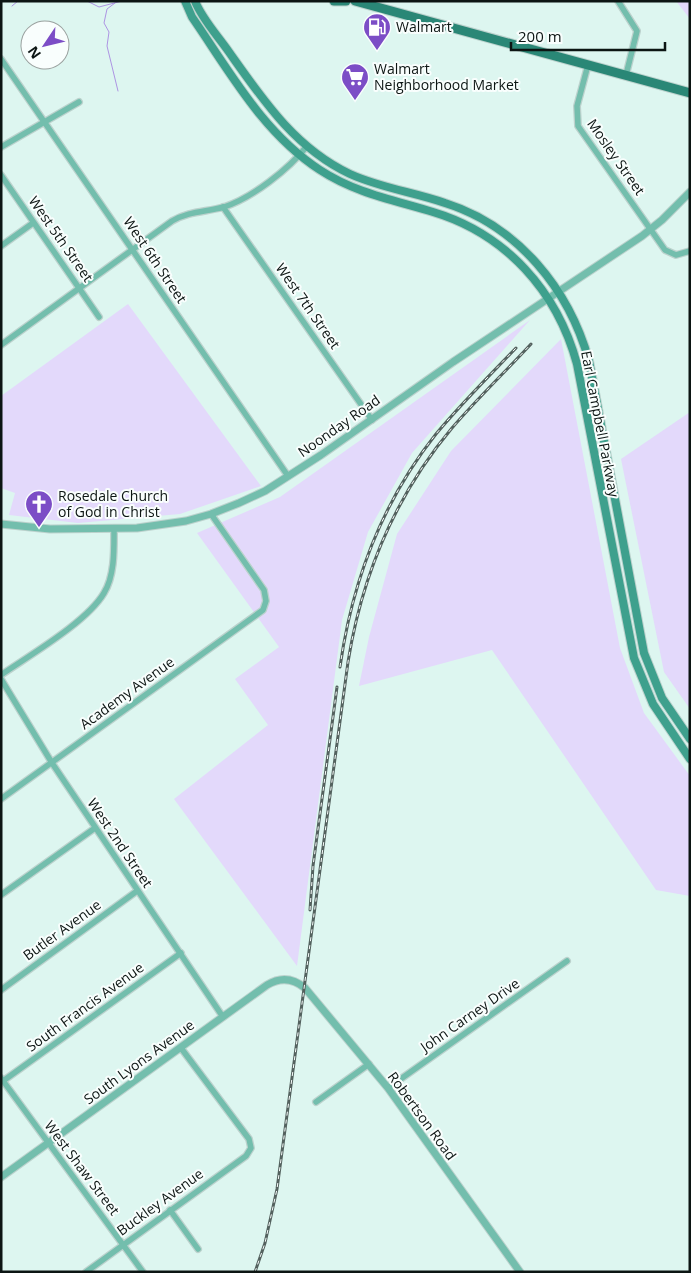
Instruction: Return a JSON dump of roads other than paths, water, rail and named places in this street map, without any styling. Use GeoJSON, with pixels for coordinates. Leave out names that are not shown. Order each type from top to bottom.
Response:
{"type":"FeatureCollection","features":[{"type":"Feature","properties":{"kind":"main road","name":"Earl Campbell Parkway"},"geometry":{"type":"LineString","coordinates":[[185,1],[192,17],[257,112],[276,134],[300,156],[329,176],[364,192],[428,210],[471,227],[496,242],[521,264],[549,297],[565,328],[578,364],[630,642],[642,682],[659,716],[690,759]]}},
{"type":"Feature","properties":{"kind":"main road","name":"Earl Campbell Parkway"},"geometry":{"type":"LineString","coordinates":[[195,1],[267,105],[287,129],[307,146],[329,162],[364,180],[431,198],[468,212],[507,236],[533,259],[559,291],[576,324],[589,361],[642,643],[652,676],[669,710],[690,739]]}},
{"type":"Feature","properties":{"kind":"main road"},"geometry":{"type":"LineString","coordinates":[[334,1],[346,1]]}},
{"type":"Feature","properties":{"kind":"main road"},"geometry":{"type":"LineString","coordinates":[[355,1],[690,93]]}},
{"type":"Feature","properties":{"kind":"main road"},"geometry":{"type":"LineString","coordinates":[[216,52],[225,46]]}},
{"type":"Feature","properties":{"kind":"main road"},"geometry":{"type":"LineString","coordinates":[[229,71],[238,64]]}},
{"type":"Feature","properties":{"kind":"main road"},"geometry":{"type":"LineString","coordinates":[[237,82],[246,76]]}},
{"type":"Feature","properties":{"kind":"main road"},"geometry":{"type":"LineString","coordinates":[[257,112],[267,105]]}},
{"type":"Feature","properties":{"kind":"main road"},"geometry":{"type":"LineString","coordinates":[[428,210],[431,198]]}},
{"type":"Feature","properties":{"kind":"main road"},"geometry":{"type":"LineString","coordinates":[[659,716],[669,710]]}},
{"type":"Feature","properties":{"kind":"street"},"geometry":{"type":"LineString","coordinates":[[618,1],[637,31],[626,76]]}},
{"type":"Feature","properties":{"kind":"street","name":"West 6th Street"},"geometry":{"type":"LineString","coordinates":[[1,59],[288,476]]}},
{"type":"Feature","properties":{"kind":"street","name":"Mosley Street"},"geometry":{"type":"LineString","coordinates":[[588,65],[578,101],[577,122],[590,145],[651,230]]}},
{"type":"Feature","properties":{"kind":"street"},"geometry":{"type":"LineString","coordinates":[[1,147],[79,102]]}},
{"type":"Feature","properties":{"kind":"street"},"geometry":{"type":"LineString","coordinates":[[1,345],[81,289],[133,249],[182,216],[223,207],[244,198],[288,168],[307,146]]}},
{"type":"Feature","properties":{"kind":"street","name":"West 5th Street"},"geometry":{"type":"LineString","coordinates":[[1,175],[99,317]]}},
{"type":"Feature","properties":{"kind":"street","name":"Noonday Road"},"geometry":{"type":"LineString","coordinates":[[1,524],[50,529],[162,525],[210,514],[265,490],[372,420],[549,297],[651,230],[690,192]]}},
{"type":"Feature","properties":{"kind":"street","name":"West 7th Street"},"geometry":{"type":"LineString","coordinates":[[223,207],[372,420]]}},
{"type":"Feature","properties":{"kind":"street"},"geometry":{"type":"LineString","coordinates":[[1,246],[33,223]]}},
{"type":"Feature","properties":{"kind":"street"},"geometry":{"type":"LineString","coordinates":[[651,230],[670,254],[678,255],[690,251]]}},
{"type":"Feature","properties":{"kind":"street","name":"Academy Avenue"},"geometry":{"type":"LineString","coordinates":[[1,799],[259,614],[265,605],[264,590],[257,577],[210,514]]}},
{"type":"Feature","properties":{"kind":"street"},"geometry":{"type":"LineString","coordinates":[[1,675],[84,615],[104,593],[114,558],[114,528]]}},
{"type":"Feature","properties":{"kind":"street","name":"West 2nd Street"},"geometry":{"type":"LineString","coordinates":[[1,679],[95,828],[224,1017]]}},
{"type":"Feature","properties":{"kind":"street"},"geometry":{"type":"LineString","coordinates":[[1,895],[95,828]]}},
{"type":"Feature","properties":{"kind":"street","name":"Butler Avenue"},"geometry":{"type":"LineString","coordinates":[[1,990],[138,891]]}},
{"type":"Feature","properties":{"kind":"street","name":"South Francis Avenue"},"geometry":{"type":"LineString","coordinates":[[2,1080],[181,953]]}},
{"type":"Feature","properties":{"kind":"street","name":"John Carney Drive"},"geometry":{"type":"LineString","coordinates":[[388,1088],[567,961]]}},
{"type":"Feature","properties":{"kind":"street","name":"South Lyons Avenue"},"geometry":{"type":"LineString","coordinates":[[1,1178],[272,982],[284,979],[296,982]]}},
{"type":"Feature","properties":{"kind":"street","name":"Robertson Road"},"geometry":{"type":"LineString","coordinates":[[296,982],[305,988],[388,1088],[520,1272]]}},
{"type":"Feature","properties":{"kind":"street","name":"Buckley Avenue"},"geometry":{"type":"LineString","coordinates":[[86,1272],[249,1153],[251,1148],[249,1139],[181,1048]]}},
{"type":"Feature","properties":{"kind":"street"},"geometry":{"type":"LineString","coordinates":[[316,1102],[369,1064]]}},
{"type":"Feature","properties":{"kind":"street","name":"West Shaw Street"},"geometry":{"type":"LineString","coordinates":[[2,1080],[143,1272]]}},
{"type":"Feature","properties":{"kind":"street"},"geometry":{"type":"LineString","coordinates":[[170,1210],[198,1249]]}},
{"type":"Feature","properties":{"kind":"waterway"},"geometry":{"type":"LineString","coordinates":[[12,6],[18,1]]}},
{"type":"Feature","properties":{"kind":"waterway"},"geometry":{"type":"LineString","coordinates":[[87,1],[99,7],[122,1]]}},
{"type":"Feature","properties":{"kind":"waterway"},"geometry":{"type":"LineString","coordinates":[[115,3],[107,9],[104,23],[109,32],[107,46],[118,91]]}},
{"type":"Feature","properties":{"kind":"railway"},"geometry":{"type":"LineString","coordinates":[[255,1272],[265,1243],[277,1189],[348,662],[362,598],[384,538],[414,481],[452,428],[531,344]]}},
{"type":"Feature","properties":{"kind":"railway"},"geometry":{"type":"LineString","coordinates":[[340,667],[345,635],[361,574],[372,544],[400,487],[436,434],[516,348]]}},
{"type":"Feature","properties":{"kind":"railway"},"geometry":{"type":"LineString","coordinates":[[310,910],[313,866],[337,687]]}},
{"type":"Feature","properties":{"kind":"place","name":"Walmart"},"geometry":{"type":"Point","coordinates":[377,51]}},
{"type":"Feature","properties":{"kind":"place","name":"Walmart Neighborhood Market"},"geometry":{"type":"Point","coordinates":[355,101]}},
{"type":"Feature","properties":{"kind":"place","name":"Rosedale Church of God in Christ"},"geometry":{"type":"Point","coordinates":[39,528]}}]}
